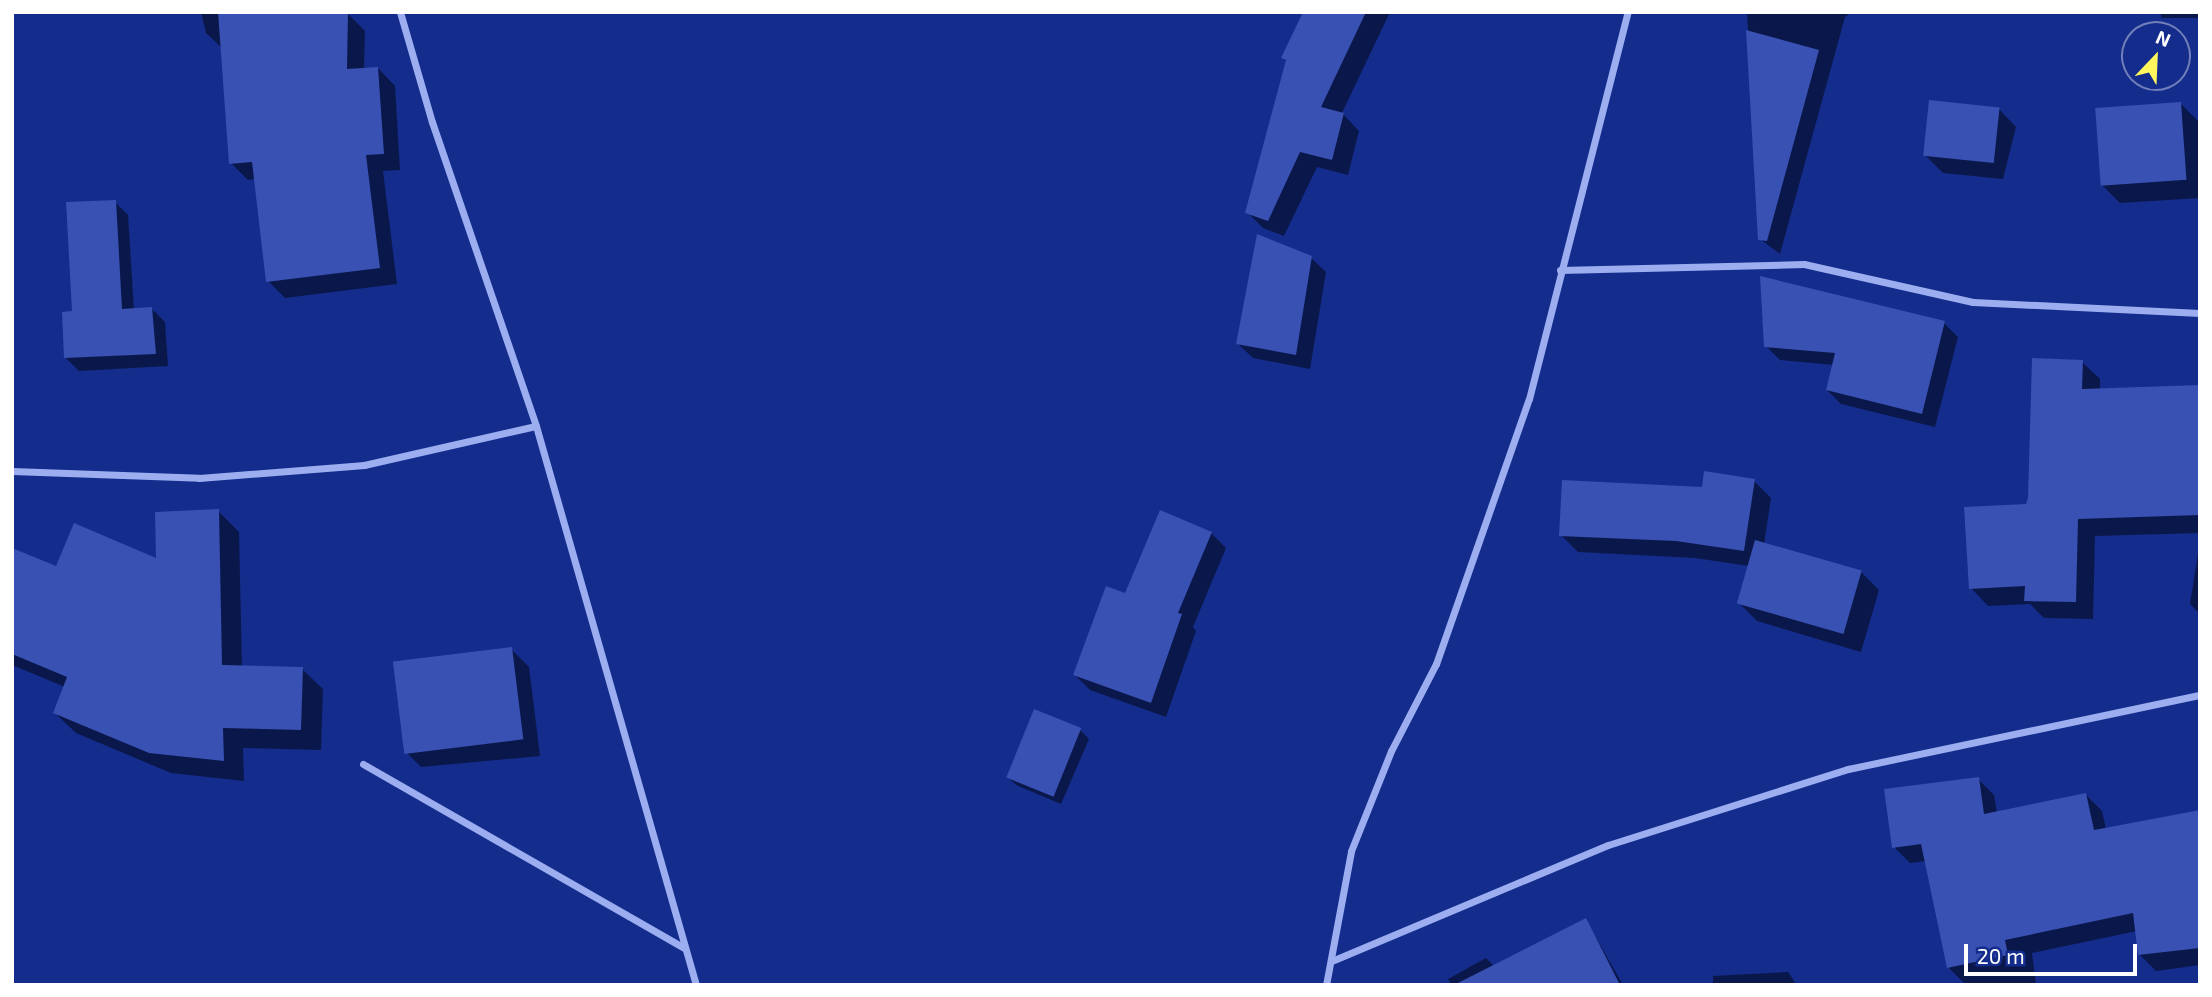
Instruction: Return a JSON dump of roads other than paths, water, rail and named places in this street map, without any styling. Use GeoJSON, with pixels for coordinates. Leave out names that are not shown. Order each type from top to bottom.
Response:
{"type":"FeatureCollection","features":[{"type":"Feature","properties":{"kind":"street"},"geometry":{"type":"LineString","coordinates":[[400,12],[432,122],[536,426],[696,985]]}},
{"type":"Feature","properties":{"kind":"street"},"geometry":{"type":"LineString","coordinates":[[1326,985],[1334,960],[1351,851],[1391,751],[1436,664],[1530,399],[1560,270],[1628,12]]}},
{"type":"Feature","properties":{"kind":"street"},"geometry":{"type":"LineString","coordinates":[[1560,270],[1804,264],[1973,302],[2200,313]]}},
{"type":"Feature","properties":{"kind":"street"},"geometry":{"type":"LineString","coordinates":[[12,471],[199,478],[364,465],[536,426]]}},
{"type":"Feature","properties":{"kind":"street"},"geometry":{"type":"LineString","coordinates":[[1334,960],[1608,845],[1848,769],[2200,695]]}},
{"type":"Feature","properties":{"kind":"street"},"geometry":{"type":"LineString","coordinates":[[363,764],[684,949]]}}]}
